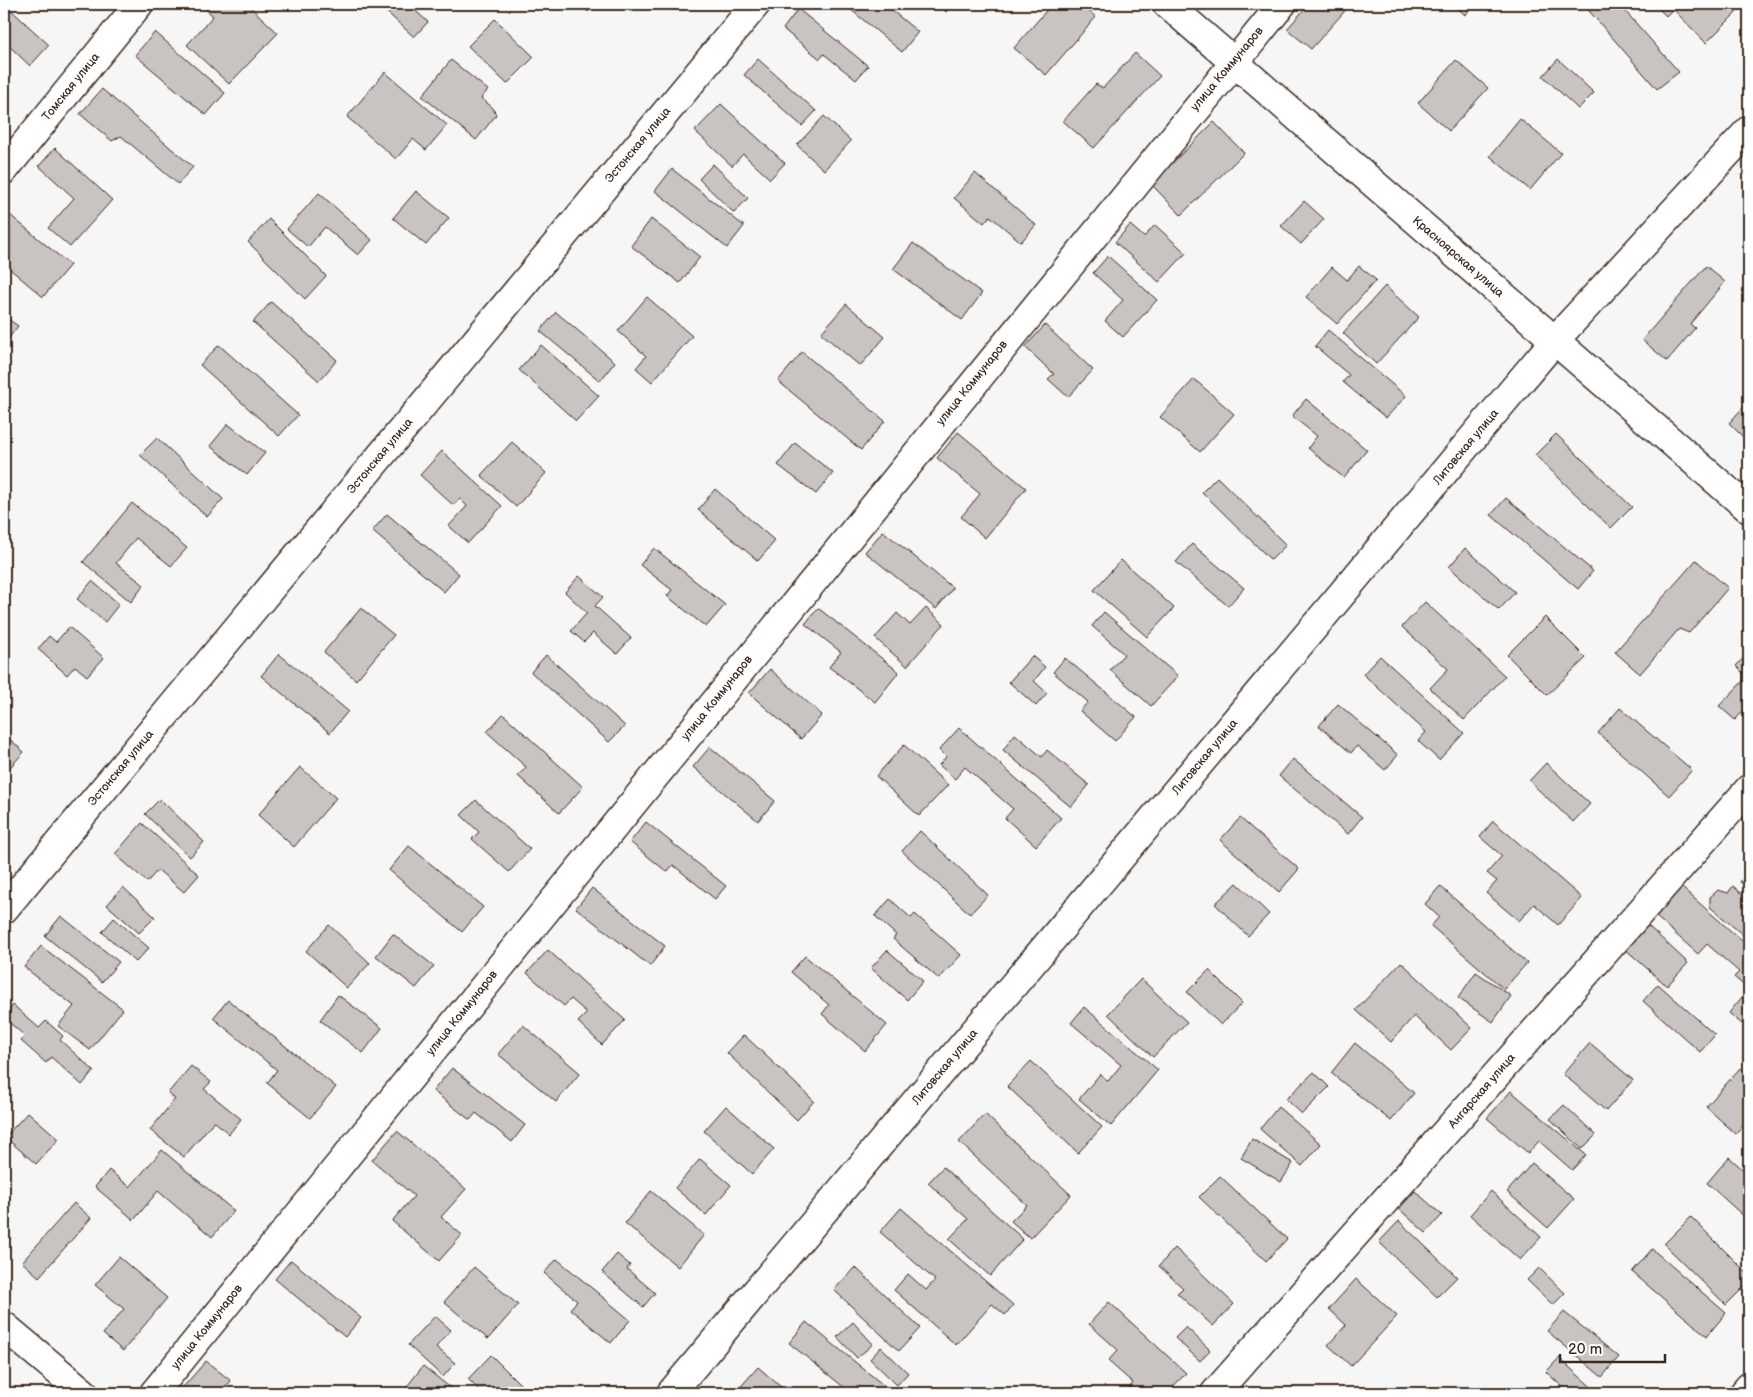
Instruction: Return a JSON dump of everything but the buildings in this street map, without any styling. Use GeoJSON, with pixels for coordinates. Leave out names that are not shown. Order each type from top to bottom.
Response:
{"type":"FeatureCollection","features":[{"type":"Feature","properties":{"kind":"street","name":"Томская улица"},"geometry":{"type":"LineString","coordinates":[[4,170],[138,4]]}},
{"type":"Feature","properties":{"kind":"street","name":"Эстонская улица"},"geometry":{"type":"LineString","coordinates":[[4,909],[756,4]]}},
{"type":"Feature","properties":{"kind":"street","name":"Красноярская улица"},"geometry":{"type":"LineString","coordinates":[[1167,4],[1749,510]]}},
{"type":"Feature","properties":{"kind":"street","name":"улица Коммунаров"},"geometry":{"type":"LineString","coordinates":[[154,1393],[1233,61],[1282,4]]}},
{"type":"Feature","properties":{"kind":"street","name":"Литовская улица"},"geometry":{"type":"LineString","coordinates":[[671,1393],[1555,340],[1749,130]]}},
{"type":"Feature","properties":{"kind":"street","name":"Ангарская улица"},"geometry":{"type":"LineString","coordinates":[[1215,1393],[1749,789]]}},
{"type":"Feature","properties":{"kind":"street"},"geometry":{"type":"LineString","coordinates":[[4,1326],[84,1393]]}},
{"type":"Feature","properties":{"kind":"street"},"geometry":{"type":"LineString","coordinates":[[1744,1393],[1749,1387]]}}]}
